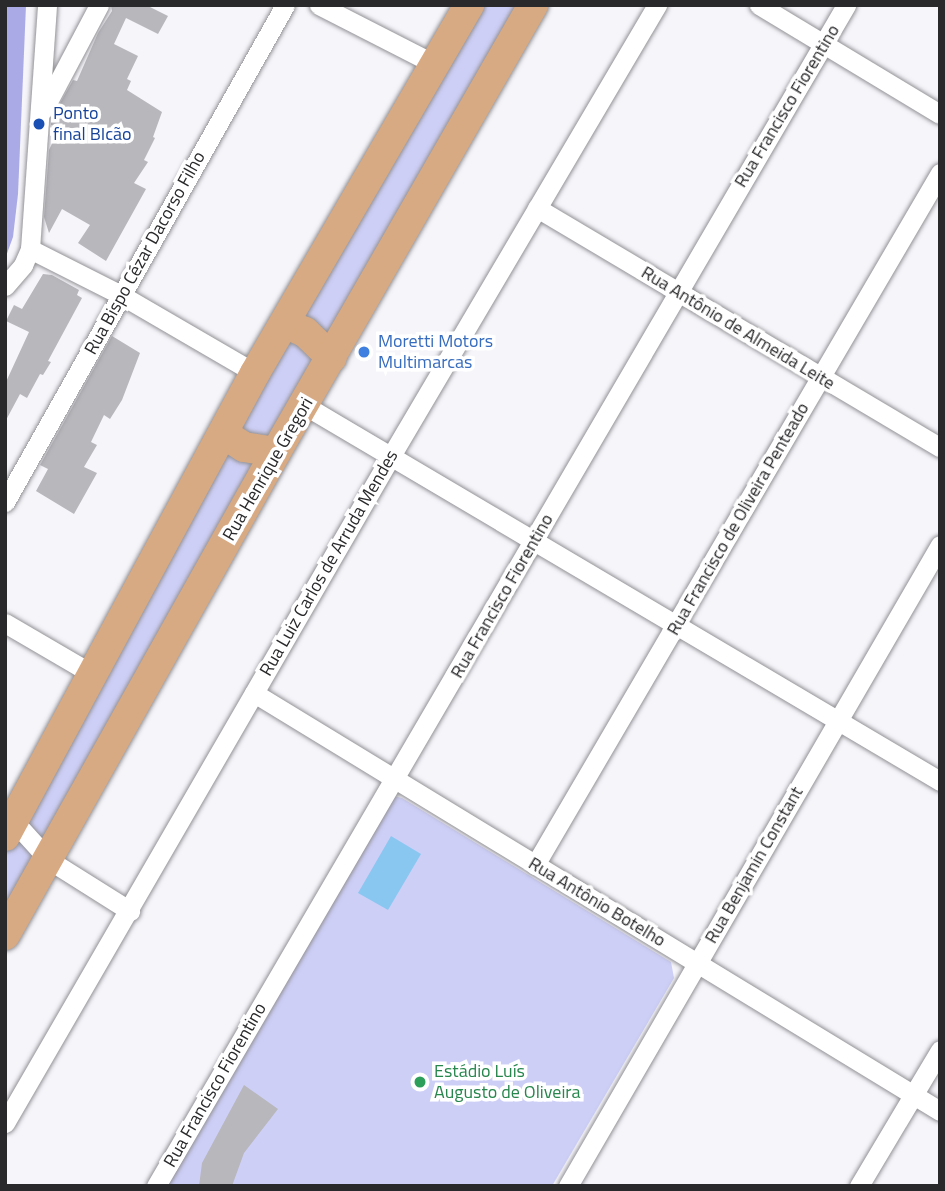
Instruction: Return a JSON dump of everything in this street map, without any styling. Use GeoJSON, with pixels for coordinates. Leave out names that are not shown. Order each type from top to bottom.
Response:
{"type":"FeatureCollection","features":[{"type":"Feature","properties":{"kind":"main road"},"geometry":{"type":"LineString","coordinates":[[8,825],[93,675],[255,373],[469,5]]}},
{"type":"Feature","properties":{"kind":"main road","name":"Rua Henrique Gregori"},"geometry":{"type":"LineString","coordinates":[[5,934],[276,452],[533,5]]}},
{"type":"Feature","properties":{"kind":"main road"},"geometry":{"type":"LineString","coordinates":[[283,327],[293,327],[305,332],[332,358]]}},
{"type":"Feature","properties":{"kind":"main road"},"geometry":{"type":"LineString","coordinates":[[224,434],[244,447],[276,452]]}},
{"type":"Feature","properties":{"kind":"street"},"geometry":{"type":"LineString","coordinates":[[5,286],[23,265],[30,249],[47,5]]}},
{"type":"Feature","properties":{"kind":"street"},"geometry":{"type":"LineString","coordinates":[[40,116],[99,5]]}},
{"type":"Feature","properties":{"kind":"street","name":"Rua Bispo Cézar Dacorso Filho"},"geometry":{"type":"LineString","coordinates":[[5,502],[285,5]]}},
{"type":"Feature","properties":{"kind":"street"},"geometry":{"type":"LineString","coordinates":[[319,5],[436,65]]}},
{"type":"Feature","properties":{"kind":"street","name":"Rua Luiz Carlos de Arruda Mendes"},"geometry":{"type":"LineString","coordinates":[[5,1124],[391,456],[657,5]]}},
{"type":"Feature","properties":{"kind":"street"},"geometry":{"type":"LineString","coordinates":[[759,5],[940,114]]}},
{"type":"Feature","properties":{"kind":"street","name":"Rua Francisco Fiorentino"},"geometry":{"type":"LineString","coordinates":[[156,1186],[677,290],[846,5]]}},
{"type":"Feature","properties":{"kind":"street","name":"Rua Francisco de Oliveira Penteado"},"geometry":{"type":"LineString","coordinates":[[535,865],[940,173]]}},
{"type":"Feature","properties":{"kind":"street","name":"Rua Antônio de Almeida Leite"},"geometry":{"type":"LineString","coordinates":[[537,208],[940,447]]}},
{"type":"Feature","properties":{"kind":"street"},"geometry":{"type":"LineString","coordinates":[[30,249],[121,295],[255,373]]}},
{"type":"Feature","properties":{"kind":"street"},"geometry":{"type":"LineString","coordinates":[[304,405],[940,781]]}},
{"type":"Feature","properties":{"kind":"street","name":"Rua Benjamin Constant"},"geometry":{"type":"LineString","coordinates":[[568,1186],[940,545]]}},
{"type":"Feature","properties":{"kind":"street"},"geometry":{"type":"LineString","coordinates":[[5,624],[93,675]]}},
{"type":"Feature","properties":{"kind":"street","name":"Rua Antônio Botelho"},"geometry":{"type":"LineString","coordinates":[[254,693],[940,1111]]}},
{"type":"Feature","properties":{"kind":"street"},"geometry":{"type":"LineString","coordinates":[[8,825],[49,860],[130,911]]}},
{"type":"Feature","properties":{"kind":"street"},"geometry":{"type":"LineString","coordinates":[[859,1186],[940,1050]]}},
{"type":"Feature","properties":{"kind":"shaded area"},"geometry":{"type":"Polygon","coordinates":[[[5,5],[26,5],[18,194],[13,237],[5,259],[5,5]]]}},
{"type":"Feature","properties":{"kind":"shaded area"},"geometry":{"type":"Polygon","coordinates":[[[474,5],[521,5],[5,912],[5,829],[474,5]]]}},
{"type":"Feature","properties":{"kind":"shaded area","name":"Estádio Luís Augusto de Oliveira"},"geometry":{"type":"Polygon","coordinates":[[[394,796],[402,798],[671,962],[674,978],[552,1186],[167,1186],[394,796]]]}},
{"type":"Feature","properties":{"kind":"shaded area"},"geometry":{"type":"Polygon","coordinates":[[[391,836],[421,854],[388,910],[358,893],[391,836]]]}},
{"type":"Feature","properties":{"kind":"building"},"geometry":{"type":"Polygon","coordinates":[[[111,5],[146,5],[168,16],[158,34],[126,18],[114,44],[138,56],[127,79],[131,81],[127,90],[162,112],[153,137],[155,138],[144,160],[148,162],[134,183],[146,189],[106,261],[78,243],[90,225],[62,209],[49,233],[44,217],[49,150],[59,129],[51,125],[51,119],[73,80],[77,81],[98,33],[112,11],[111,5]]]}},
{"type":"Feature","properties":{"kind":"building"},"geometry":{"type":"Polygon","coordinates":[[[43,274],[52,275],[79,290],[77,295],[82,298],[43,375],[40,374],[27,398],[20,394],[5,422],[5,384],[29,332],[6,321],[14,305],[22,309],[43,274]]]}},
{"type":"Feature","properties":{"kind":"building"},"geometry":{"type":"Polygon","coordinates":[[[112,336],[140,353],[122,400],[110,419],[104,415],[91,442],[97,445],[84,467],[97,473],[74,514],[36,491],[48,469],[40,465],[112,336]]]}},
{"type":"Feature","properties":{"kind":"building"},"geometry":{"type":"Polygon","coordinates":[[[244,1085],[278,1109],[244,1153],[232,1186],[199,1186],[202,1163],[244,1085]]]}},
{"type":"Feature","properties":{"kind":"place","name":"Ponto final BIcão"},"geometry":{"type":"Point","coordinates":[39,124]}},
{"type":"Feature","properties":{"kind":"place","name":"Moretti Motors Multimarcas"},"geometry":{"type":"Point","coordinates":[364,352]}},
{"type":"Feature","properties":{"kind":"place","name":"Estádio Luís Augusto de Oliveira"},"geometry":{"type":"Point","coordinates":[420,1082]}}]}
